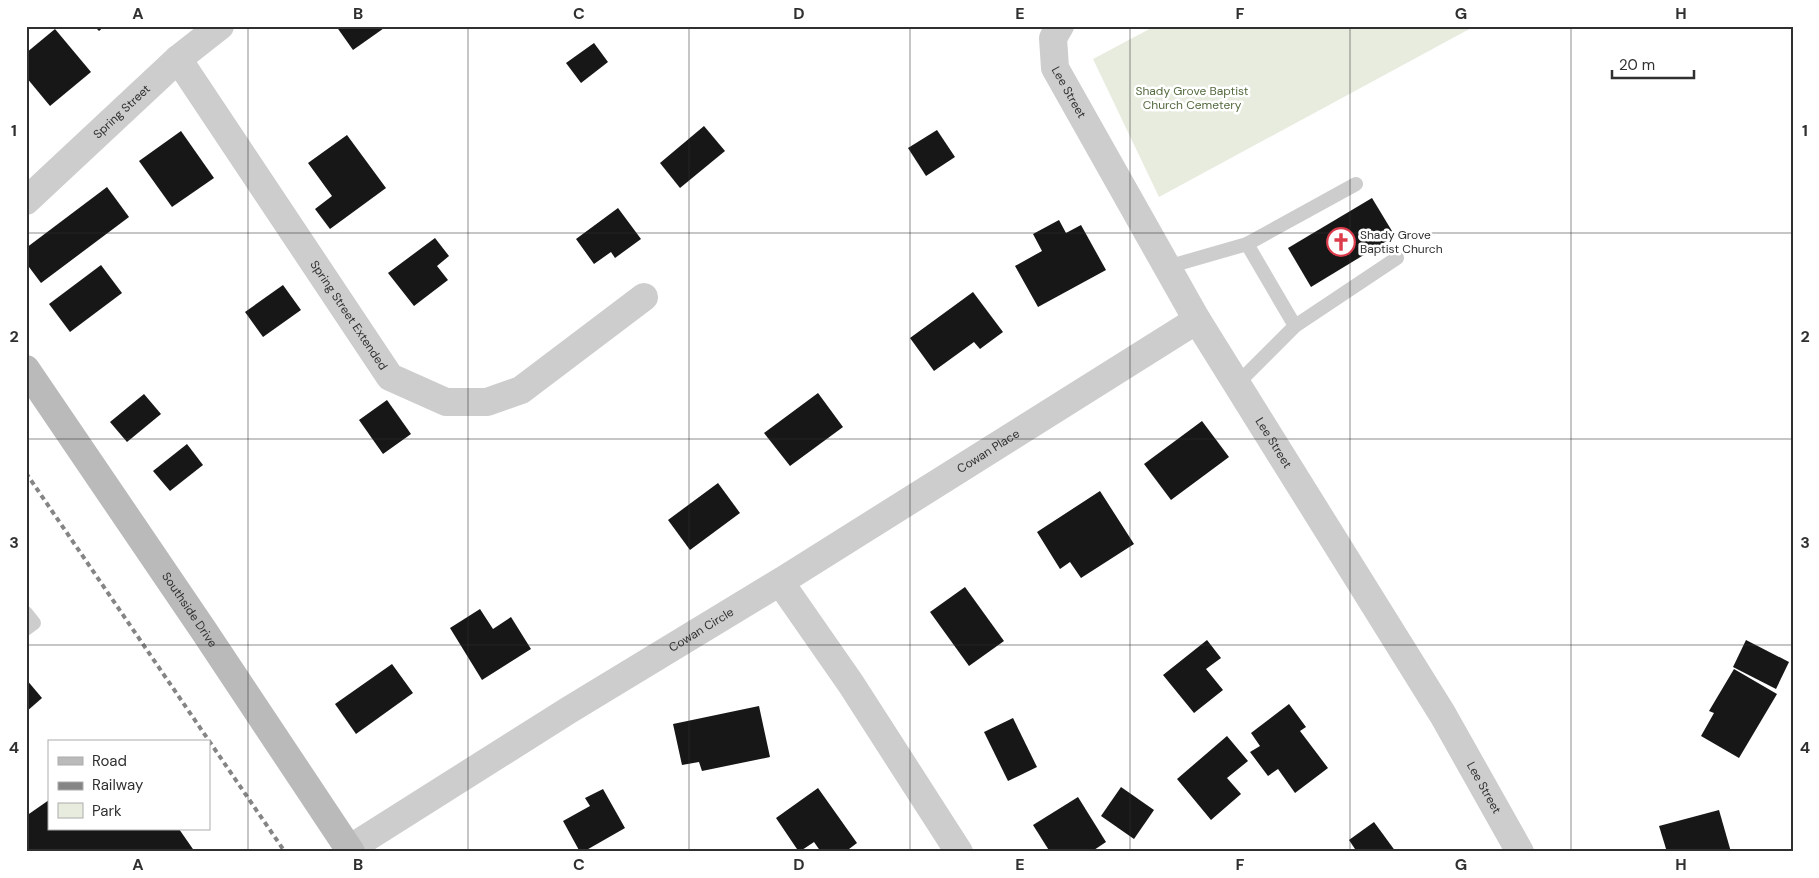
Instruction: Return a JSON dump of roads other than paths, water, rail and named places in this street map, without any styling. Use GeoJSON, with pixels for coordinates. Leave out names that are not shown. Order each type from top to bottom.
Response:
{"type":"FeatureCollection","features":[{"type":"Feature","properties":{"kind":"street","name":"Spring Street"},"geometry":{"type":"LineString","coordinates":[[26,201],[178,59],[220,26]]}},
{"type":"Feature","properties":{"kind":"street","name":"Lee Street"},"geometry":{"type":"LineString","coordinates":[[1060,26],[1053,38],[1055,68],[1197,320],[1442,715],[1520,852]]}},
{"type":"Feature","properties":{"kind":"street","name":"Spring Street Extended"},"geometry":{"type":"LineString","coordinates":[[178,59],[390,377],[446,402],[487,402],[521,390],[644,297]]}},
{"type":"Feature","properties":{"kind":"street","name":"Cowan Place"},"geometry":{"type":"LineString","coordinates":[[780,582],[1197,320]]}},
{"type":"Feature","properties":{"kind":"street","name":"Southside Drive"},"geometry":{"type":"LineString","coordinates":[[26,370],[204,631],[350,851]]}},
{"type":"Feature","properties":{"kind":"street","name":"Cowan Circle"},"geometry":{"type":"LineString","coordinates":[[350,851],[578,704],[780,582]]}},
{"type":"Feature","properties":{"kind":"street"},"geometry":{"type":"LineString","coordinates":[[780,582],[852,684],[959,852]]}},
{"type":"Feature","properties":{"kind":"lane"},"geometry":{"type":"LineString","coordinates":[[1167,267],[1247,244],[1356,184]]}},
{"type":"Feature","properties":{"kind":"lane"},"geometry":{"type":"LineString","coordinates":[[1247,244],[1295,326]]}},
{"type":"Feature","properties":{"kind":"lane"},"geometry":{"type":"LineString","coordinates":[[1237,384],[1295,326],[1397,258]]}},
{"type":"Feature","properties":{"kind":"lane"},"geometry":{"type":"LineString","coordinates":[[26,613],[34,623],[26,629]]}},
{"type":"Feature","properties":{"kind":"railway"},"geometry":{"type":"LineString","coordinates":[[26,473],[208,740]]}},
{"type":"Feature","properties":{"kind":"railway"},"geometry":{"type":"LineString","coordinates":[[210,742],[285,852]]}},
{"type":"Feature","properties":{"kind":"place","name":"Shady Grove Baptist Church"},"geometry":{"type":"Point","coordinates":[1341,242]}},
{"type":"Feature","properties":{"kind":"park label","name":"Shady Grove Baptist Church Cemetery"},"geometry":{"type":"Point","coordinates":[1192,98]}}]}
